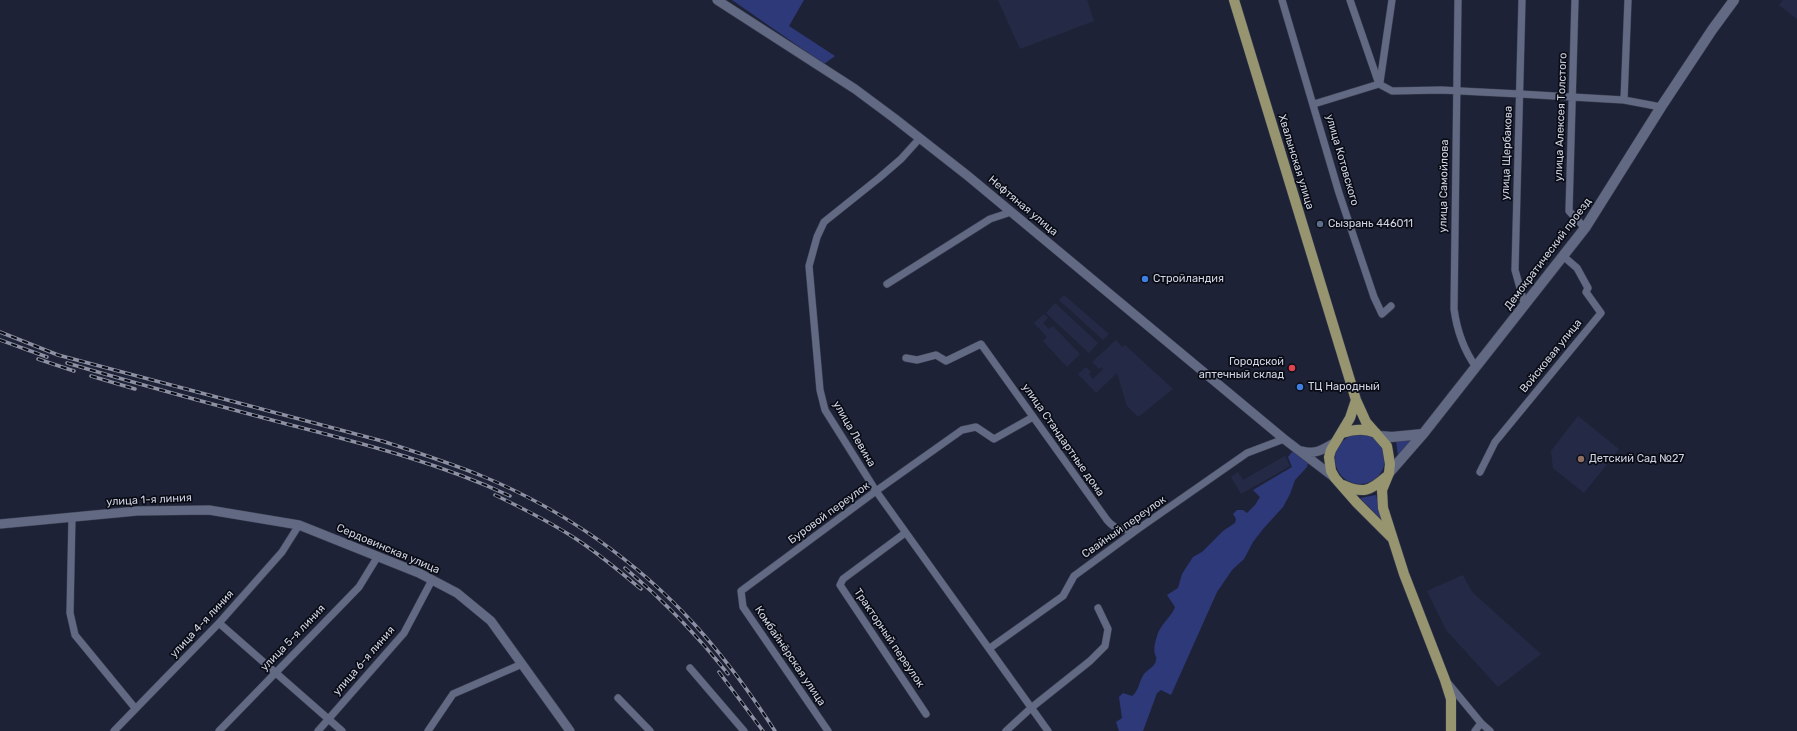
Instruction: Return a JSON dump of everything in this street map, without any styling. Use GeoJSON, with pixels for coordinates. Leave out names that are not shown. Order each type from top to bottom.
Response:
{"type":"FeatureCollection","features":[{"type":"Feature","properties":{"kind":"main road","name":"Хвалынская улица"},"geometry":{"type":"LineString","coordinates":[[1234,0],[1356,400],[1366,422],[1378,435]]}},
{"type":"Feature","properties":{"kind":"main road","name":"Демократический проезд"},"geometry":{"type":"LineString","coordinates":[[1388,474],[1423,434],[1585,228],[1660,107],[1734,0]]}},
{"type":"Feature","properties":{"kind":"main road"},"geometry":{"type":"LineString","coordinates":[[1356,400],[1350,418],[1342,433],[1334,443],[1329,457],[1329,464],[1337,480],[1391,537]]}},
{"type":"Feature","properties":{"kind":"main road"},"geometry":{"type":"LineString","coordinates":[[1342,433],[1361,429],[1392,438],[1423,434]]}},
{"type":"Feature","properties":{"kind":"main road"},"geometry":{"type":"LineString","coordinates":[[1378,435],[1388,451],[1390,464],[1381,496],[1391,537],[1451,699],[1451,731]]}},
{"type":"Feature","properties":{"kind":"main road"},"geometry":{"type":"LineString","coordinates":[[1337,480],[1355,490],[1365,490],[1376,486],[1388,474]]}},
{"type":"Feature","properties":{"kind":"street","name":"Нефтяная улица"},"geometry":{"type":"LineString","coordinates":[[717,0],[855,89],[920,138],[1284,439],[1337,480]]}},
{"type":"Feature","properties":{"kind":"street","name":"улица Котовского"},"geometry":{"type":"LineString","coordinates":[[1282,0],[1314,104],[1339,193],[1374,297],[1382,314],[1391,306]]}},
{"type":"Feature","properties":{"kind":"street"},"geometry":{"type":"LineString","coordinates":[[1350,0],[1380,84],[1392,92],[1457,91],[1520,94],[1624,100],[1660,107]]}},
{"type":"Feature","properties":{"kind":"street"},"geometry":{"type":"LineString","coordinates":[[1380,84],[1392,0]]}},
{"type":"Feature","properties":{"kind":"street","name":"улица Самойлова"},"geometry":{"type":"LineString","coordinates":[[1458,0],[1454,309],[1456,329],[1466,354],[1476,367]]}},
{"type":"Feature","properties":{"kind":"street","name":"улица Щербакова"},"geometry":{"type":"LineString","coordinates":[[1522,0],[1515,270],[1525,306]]}},
{"type":"Feature","properties":{"kind":"street","name":"улица Алексея Толстого"},"geometry":{"type":"LineString","coordinates":[[1575,0],[1569,211],[1585,228]]}},
{"type":"Feature","properties":{"kind":"street"},"geometry":{"type":"LineString","coordinates":[[1624,100],[1628,0]]}},
{"type":"Feature","properties":{"kind":"street"},"geometry":{"type":"LineString","coordinates":[[1314,104],[1380,84]]}},
{"type":"Feature","properties":{"kind":"street","name":"улица Левина"},"geometry":{"type":"LineString","coordinates":[[920,138],[901,159],[880,178],[824,222],[817,237],[809,266],[820,390],[823,403],[839,433],[876,492],[990,648],[1048,731]]}},
{"type":"Feature","properties":{"kind":"street"},"geometry":{"type":"LineString","coordinates":[[887,284],[902,273],[954,243],[990,218],[1011,212]]}},
{"type":"Feature","properties":{"kind":"street","name":"Войсковая улица"},"geometry":{"type":"LineString","coordinates":[[1480,472],[1495,442],[1601,313],[1586,292],[1588,288],[1577,268],[1563,256]]}},
{"type":"Feature","properties":{"kind":"street","name":"улица Стандартные дома"},"geometry":{"type":"LineString","coordinates":[[906,358],[917,360],[936,355],[946,362],[981,344],[1112,526],[1124,531],[1138,529]]}},
{"type":"Feature","properties":{"kind":"street","name":"Буровой переулок"},"geometry":{"type":"LineString","coordinates":[[741,591],[962,430],[976,427],[994,439],[1033,417]]}},
{"type":"Feature","properties":{"kind":"street","name":"Свайный переулок"},"geometry":{"type":"LineString","coordinates":[[990,648],[1063,596],[1074,576],[1138,529],[1247,453],[1284,439]]}},
{"type":"Feature","properties":{"kind":"street"},"geometry":{"type":"LineString","coordinates":[[1299,450],[1310,453],[1322,450],[1334,443]]}},
{"type":"Feature","properties":{"kind":"street","name":"улица 1-я линия"},"geometry":{"type":"LineString","coordinates":[[0,524],[137,511],[209,510],[299,526]]}},
{"type":"Feature","properties":{"kind":"street"},"geometry":{"type":"LineString","coordinates":[[72,517],[70,613],[75,635],[135,708]]}},
{"type":"Feature","properties":{"kind":"street","name":"Сердовинская улица"},"geometry":{"type":"LineString","coordinates":[[299,526],[419,573],[457,593],[491,621],[570,731]]}},
{"type":"Feature","properties":{"kind":"street","name":"улица 4-я линия"},"geometry":{"type":"LineString","coordinates":[[114,731],[219,623],[282,552],[299,526]]}},
{"type":"Feature","properties":{"kind":"street","name":"Тракторный переулок"},"geometry":{"type":"LineString","coordinates":[[905,533],[843,579],[840,585],[926,714]]}},
{"type":"Feature","properties":{"kind":"street","name":"улица 5-я линия"},"geometry":{"type":"LineString","coordinates":[[219,731],[359,587],[378,556]]}},
{"type":"Feature","properties":{"kind":"street","name":"улица 6-я линия"},"geometry":{"type":"LineString","coordinates":[[318,731],[404,633],[432,580]]}},
{"type":"Feature","properties":{"kind":"street","name":"Комбайнёрская улица"},"geometry":{"type":"LineString","coordinates":[[741,591],[743,607],[828,731]]}},
{"type":"Feature","properties":{"kind":"street"},"geometry":{"type":"LineString","coordinates":[[1006,731],[1105,646],[1108,629],[1098,608]]}},
{"type":"Feature","properties":{"kind":"street"},"geometry":{"type":"LineString","coordinates":[[219,623],[342,731]]}},
{"type":"Feature","properties":{"kind":"street"},"geometry":{"type":"LineString","coordinates":[[428,731],[453,694],[522,664]]}},
{"type":"Feature","properties":{"kind":"street"},"geometry":{"type":"LineString","coordinates":[[690,668],[744,731]]}},
{"type":"Feature","properties":{"kind":"street"},"geometry":{"type":"LineString","coordinates":[[1445,680],[1481,723],[1490,731]]}},
{"type":"Feature","properties":{"kind":"street"},"geometry":{"type":"LineString","coordinates":[[618,698],[650,731]]}},
{"type":"Feature","properties":{"kind":"street"},"geometry":{"type":"LineString","coordinates":[[1475,731],[1481,723]]}},
{"type":"Feature","properties":{"kind":"shaded area"},"geometry":{"type":"Polygon","coordinates":[[[732,0],[804,0],[789,26],[835,56],[824,64],[732,0]]]}},
{"type":"Feature","properties":{"kind":"shaded area"},"geometry":{"type":"Polygon","coordinates":[[[998,0],[1087,0],[1094,21],[1020,49],[998,0]]]}},
{"type":"Feature","properties":{"kind":"shaded area"},"geometry":{"type":"Polygon","coordinates":[[[1783,0],[1797,0],[1797,19],[1779,5],[1783,0]]]}},
{"type":"Feature","properties":{"kind":"shaded area"},"geometry":{"type":"Polygon","coordinates":[[[1064,295],[1109,334],[1103,340],[1059,300],[1064,295]]]}},
{"type":"Feature","properties":{"kind":"shaded area"},"geometry":{"type":"Polygon","coordinates":[[[1055,303],[1098,343],[1089,353],[1046,313],[1055,303]]]}},
{"type":"Feature","properties":{"kind":"shaded area"},"geometry":{"type":"Polygon","coordinates":[[[1044,314],[1048,318],[1043,323],[1049,329],[1053,326],[1080,354],[1067,367],[1043,341],[1047,337],[1034,323],[1044,314]]]}},
{"type":"Feature","properties":{"kind":"shaded area"},"geometry":{"type":"Polygon","coordinates":[[[1116,340],[1122,347],[1125,345],[1173,389],[1138,417],[1127,406],[1117,373],[1096,393],[1078,374],[1086,367],[1091,372],[1089,374],[1093,379],[1103,369],[1101,367],[1099,369],[1092,362],[1116,340]]]}},
{"type":"Feature","properties":{"kind":"shaded area","name":"Детский Сад №27"},"geometry":{"type":"Polygon","coordinates":[[[1578,416],[1619,449],[1584,493],[1553,468],[1551,451],[1578,416]]]}},
{"type":"Feature","properties":{"kind":"shaded area"},"geometry":{"type":"Polygon","coordinates":[[[1360,434],[1369,436],[1378,441],[1383,450],[1385,459],[1383,468],[1378,477],[1369,482],[1360,484],[1351,482],[1342,477],[1337,468],[1335,459],[1337,450],[1342,441],[1351,436],[1360,434]]]}},
{"type":"Feature","properties":{"kind":"shaded area"},"geometry":{"type":"Polygon","coordinates":[[[1412,439],[1398,456],[1396,440],[1412,439]]]}},
{"type":"Feature","properties":{"kind":"shaded area"},"geometry":{"type":"Polygon","coordinates":[[[1292,452],[1296,452],[1308,463],[1307,467],[1295,480],[1283,507],[1263,529],[1253,542],[1244,559],[1232,570],[1217,592],[1171,695],[1161,690],[1157,693],[1143,731],[1119,731],[1116,722],[1122,718],[1119,697],[1123,693],[1132,696],[1138,689],[1144,674],[1154,664],[1156,658],[1154,652],[1158,633],[1175,607],[1167,595],[1178,588],[1182,574],[1193,557],[1202,552],[1223,531],[1235,523],[1236,519],[1233,514],[1237,510],[1243,510],[1247,513],[1255,505],[1260,497],[1253,490],[1292,467],[1288,457],[1292,452]]]}},
{"type":"Feature","properties":{"kind":"shaded area"},"geometry":{"type":"Polygon","coordinates":[[[1285,456],[1290,466],[1241,494],[1231,477],[1238,472],[1243,480],[1285,456]]]}},
{"type":"Feature","properties":{"kind":"shaded area"},"geometry":{"type":"Polygon","coordinates":[[[1376,495],[1381,519],[1360,498],[1376,495]]]}},
{"type":"Feature","properties":{"kind":"shaded area"},"geometry":{"type":"Polygon","coordinates":[[[1463,575],[1472,592],[1541,654],[1498,687],[1446,630],[1427,591],[1463,575]]]}},
{"type":"Feature","properties":{"kind":"railway"},"geometry":{"type":"LineString","coordinates":[[0,332],[58,355],[382,441],[445,462],[512,489],[541,504],[597,539],[648,579],[695,625],[727,663],[775,731]]}},
{"type":"Feature","properties":{"kind":"railway"},"geometry":{"type":"LineString","coordinates":[[0,340],[47,357]]}},
{"type":"Feature","properties":{"kind":"railway"},"geometry":{"type":"LineString","coordinates":[[38,359],[74,371]]}},
{"type":"Feature","properties":{"kind":"railway"},"geometry":{"type":"LineString","coordinates":[[67,363],[175,394],[398,454],[455,473],[510,496]]}},
{"type":"Feature","properties":{"kind":"railway"},"geometry":{"type":"LineString","coordinates":[[91,376],[135,389]]}},
{"type":"Feature","properties":{"kind":"railway"},"geometry":{"type":"LineString","coordinates":[[495,495],[535,515],[573,537],[599,555],[641,589]]}},
{"type":"Feature","properties":{"kind":"railway"},"geometry":{"type":"LineString","coordinates":[[625,568],[679,618],[728,674]]}},
{"type":"Feature","properties":{"kind":"railway"},"geometry":{"type":"LineString","coordinates":[[719,672],[763,731]]}},
{"type":"Feature","properties":{"kind":"place","name":"Сызрань 446011"},"geometry":{"type":"Point","coordinates":[1320,224]}},
{"type":"Feature","properties":{"kind":"place","name":"Стройландия"},"geometry":{"type":"Point","coordinates":[1145,279]}},
{"type":"Feature","properties":{"kind":"place","name":"Городской аптечный склад"},"geometry":{"type":"Point","coordinates":[1292,368]}},
{"type":"Feature","properties":{"kind":"place","name":"ТЦ Народный"},"geometry":{"type":"Point","coordinates":[1300,387]}},
{"type":"Feature","properties":{"kind":"place","name":"Детский Сад №27"},"geometry":{"type":"Point","coordinates":[1581,459]}}]}
